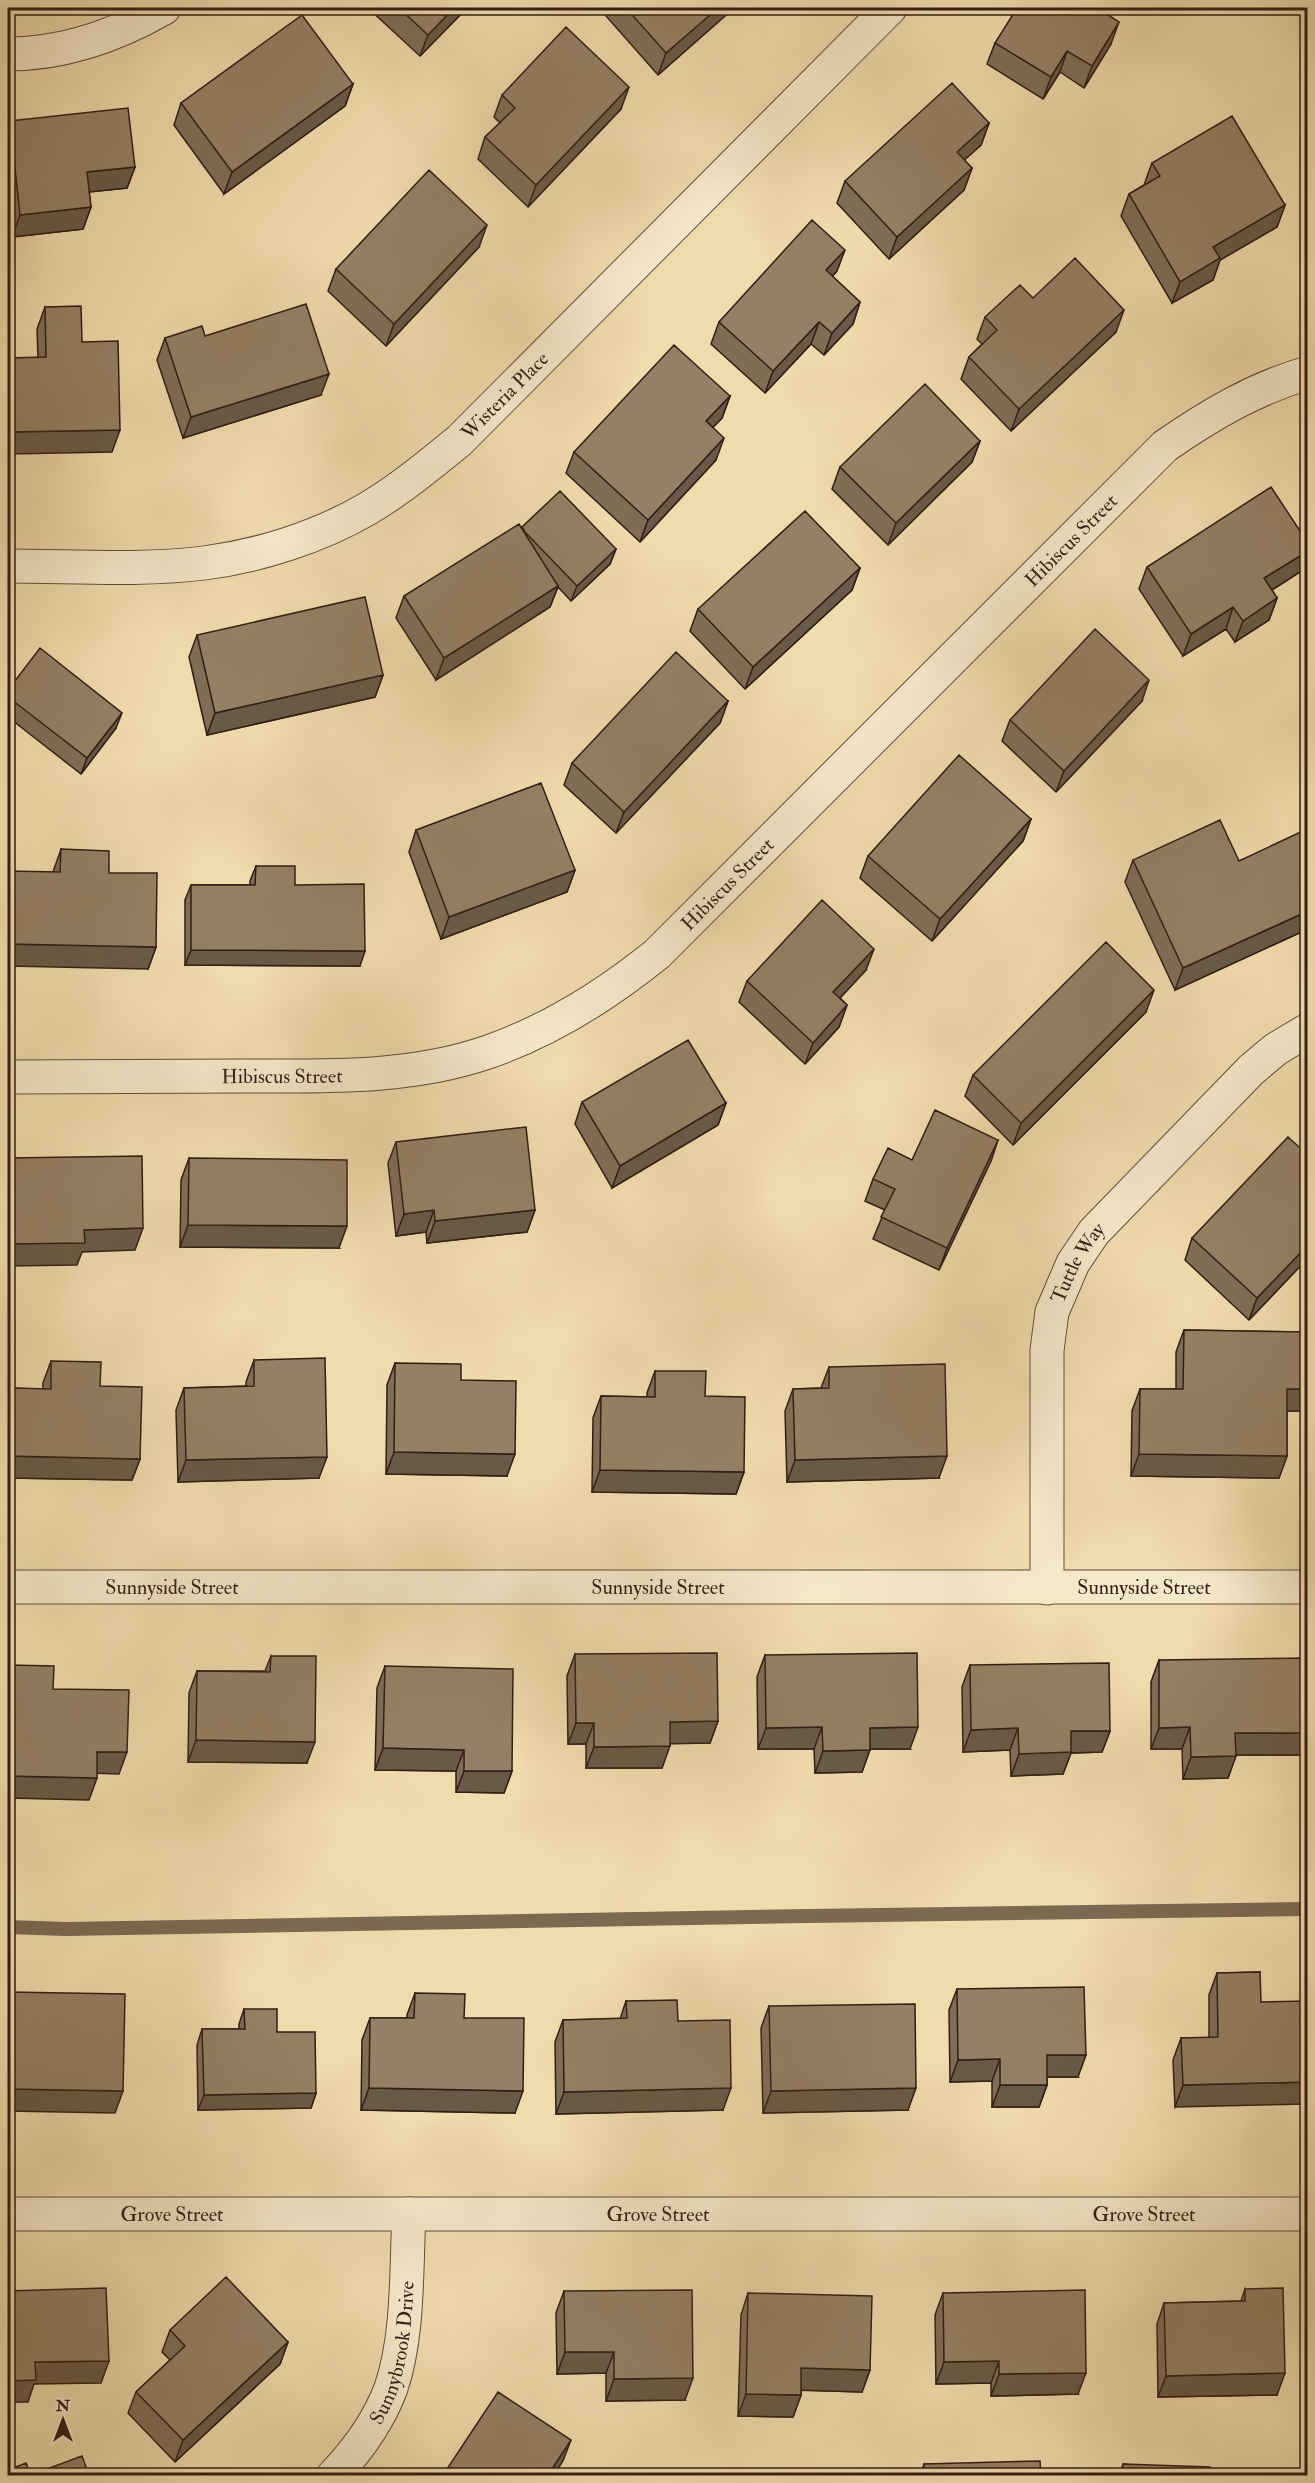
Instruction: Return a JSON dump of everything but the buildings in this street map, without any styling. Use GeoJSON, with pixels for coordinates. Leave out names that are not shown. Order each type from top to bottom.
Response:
{"type":"FeatureCollection","features":[{"type":"Feature","properties":{"kind":"street"},"geometry":{"type":"LineString","coordinates":[[8,54],[76,45],[134,25],[164,8]]}},
{"type":"Feature","properties":{"kind":"street","name":"Wisteria Place"},"geometry":{"type":"LineString","coordinates":[[8,566],[166,566],[204,563],[250,554],[322,531],[366,510],[399,489],[459,441],[890,8]]}},
{"type":"Feature","properties":{"kind":"street","name":"Hibiscus Street"},"geometry":{"type":"LineString","coordinates":[[8,1077],[354,1076],[416,1070],[486,1053],[573,1014],[620,984],[657,954],[1165,446],[1210,415],[1244,397],[1308,373]]}},
{"type":"Feature","properties":{"kind":"street","name":"Tuttle Way"},"geometry":{"type":"LineString","coordinates":[[1047,1588],[1047,1350],[1052,1312],[1072,1263],[1094,1232],[1251,1070],[1276,1049],[1308,1030]]}},
{"type":"Feature","properties":{"kind":"street","name":"Sunnyside Street"},"geometry":{"type":"LineString","coordinates":[[8,1587],[1308,1587]]}},
{"type":"Feature","properties":{"kind":"street","name":"Grove Street"},"geometry":{"type":"LineString","coordinates":[[8,2214],[1308,2214]]}},
{"type":"Feature","properties":{"kind":"street","name":"Sunnybrook Drive"},"geometry":{"type":"LineString","coordinates":[[333,2475],[372,2427],[391,2387],[403,2328],[409,2214]]}},
{"type":"Feature","properties":{"kind":"waterway"},"geometry":{"type":"LineString","coordinates":[[8,1927],[66,1929],[1308,1909]]}}]}
